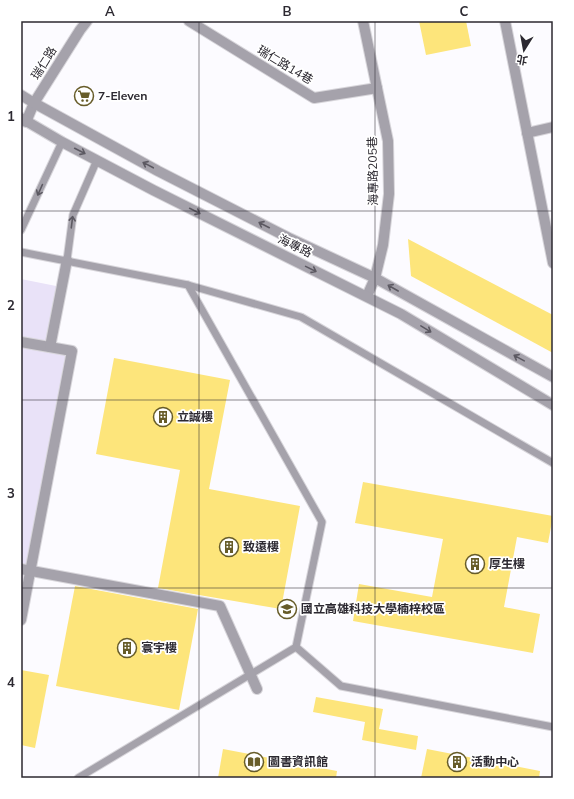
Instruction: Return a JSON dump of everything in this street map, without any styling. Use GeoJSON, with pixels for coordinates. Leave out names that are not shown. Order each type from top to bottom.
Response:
{"type":"FeatureCollection","features":[{"type":"Feature","properties":{"kind":"street","name":"瑞仁路"},"geometry":{"type":"LineString","coordinates":[[24,120],[87,21]]}},
{"type":"Feature","properties":{"kind":"street","name":"瑞仁路14巷"},"geometry":{"type":"LineString","coordinates":[[189,21],[314,98],[377,88]]}},
{"type":"Feature","properties":{"kind":"street","name":"海專路205巷"},"geometry":{"type":"LineString","coordinates":[[363,21],[388,141],[389,194],[383,245],[375,278],[367,296]]}},
{"type":"Feature","properties":{"kind":"street"},"geometry":{"type":"LineString","coordinates":[[505,21],[527,133],[550,238],[553,263]]}},
{"type":"Feature","properties":{"kind":"street","name":"海專路"},"geometry":{"type":"LineString","coordinates":[[21,95],[158,171],[289,238],[375,278],[553,377]]}},
{"type":"Feature","properties":{"kind":"street","name":"海專路"},"geometry":{"type":"LineString","coordinates":[[24,120],[62,142],[153,190],[401,314],[553,405]]}},
{"type":"Feature","properties":{"kind":"street"},"geometry":{"type":"LineString","coordinates":[[527,133],[553,127]]}},
{"type":"Feature","properties":{"kind":"street"},"geometry":{"type":"LineString","coordinates":[[50,347],[67,260]]}},
{"type":"Feature","properties":{"kind":"street"},"geometry":{"type":"LineString","coordinates":[[21,342],[72,351],[26,570],[21,620]]}},
{"type":"Feature","properties":{"kind":"street"},"geometry":{"type":"LineString","coordinates":[[26,570],[220,606],[257,689]]}},
{"type":"Feature","properties":{"kind":"lane"},"geometry":{"type":"LineString","coordinates":[[21,230],[62,142]]}},
{"type":"Feature","properties":{"kind":"lane"},"geometry":{"type":"LineString","coordinates":[[67,260],[73,215],[97,160]]}},
{"type":"Feature","properties":{"kind":"lane"},"geometry":{"type":"LineString","coordinates":[[21,252],[188,285],[301,317],[553,463]]}},
{"type":"Feature","properties":{"kind":"lane"},"geometry":{"type":"LineString","coordinates":[[78,778],[296,647],[322,522],[188,285]]}},
{"type":"Feature","properties":{"kind":"lane"},"geometry":{"type":"LineString","coordinates":[[296,647],[341,686],[553,727]]}},
{"type":"Feature","properties":{"kind":"shaded area"},"geometry":{"type":"Polygon","coordinates":[[[21,279],[61,287],[50,347],[72,351],[21,620],[21,279]]]}},
{"type":"Feature","properties":{"kind":"building"},"geometry":{"type":"Polygon","coordinates":[[[419,21],[466,21],[471,46],[426,55],[419,21]]]}},
{"type":"Feature","properties":{"kind":"building"},"geometry":{"type":"Polygon","coordinates":[[[408,239],[553,315],[553,353],[411,276],[408,239]]]}},
{"type":"Feature","properties":{"kind":"building"},"geometry":{"type":"Polygon","coordinates":[[[114,358],[230,380],[209,489],[300,506],[281,609],[158,588],[180,470],[96,454],[114,358]]]}},
{"type":"Feature","properties":{"kind":"building","name":"厚生樓"},"geometry":{"type":"Polygon","coordinates":[[[363,482],[553,516],[548,543],[517,537],[504,607],[540,614],[533,653],[353,621],[359,584],[432,597],[443,539],[355,523],[363,482]]]}},
{"type":"Feature","properties":{"kind":"building","name":"寰宇樓"},"geometry":{"type":"Polygon","coordinates":[[[75,586],[198,609],[179,710],[56,686],[75,586]]]}},
{"type":"Feature","properties":{"kind":"building"},"geometry":{"type":"Polygon","coordinates":[[[21,670],[49,675],[35,748],[21,745],[21,670]]]}},
{"type":"Feature","properties":{"kind":"building"},"geometry":{"type":"Polygon","coordinates":[[[316,697],[383,709],[379,729],[418,736],[416,750],[362,740],[365,722],[313,712],[316,697]]]}},
{"type":"Feature","properties":{"kind":"building","name":"圖書資訊館"},"geometry":{"type":"Polygon","coordinates":[[[223,749],[337,771],[336,778],[218,778],[223,749]]]}},
{"type":"Feature","properties":{"kind":"building","name":"活動中心"},"geometry":{"type":"Polygon","coordinates":[[[427,749],[540,771],[539,778],[421,778],[427,749]]]}},
{"type":"Feature","properties":{"kind":"place","name":"7-Eleven"},"geometry":{"type":"Point","coordinates":[84,96]}},
{"type":"Feature","properties":{"kind":"place","name":"立誠樓"},"geometry":{"type":"Point","coordinates":[163,417]}},
{"type":"Feature","properties":{"kind":"place","name":"致遠樓"},"geometry":{"type":"Point","coordinates":[229,547]}},
{"type":"Feature","properties":{"kind":"place","name":"厚生樓"},"geometry":{"type":"Point","coordinates":[475,564]}},
{"type":"Feature","properties":{"kind":"place","name":"國立高雄科技大學楠梓校區"},"geometry":{"type":"Point","coordinates":[287,609]}},
{"type":"Feature","properties":{"kind":"place","name":"寰宇樓"},"geometry":{"type":"Point","coordinates":[127,648]}},
{"type":"Feature","properties":{"kind":"place","name":"圖書資訊館"},"geometry":{"type":"Point","coordinates":[254,762]}},
{"type":"Feature","properties":{"kind":"place","name":"活動中心"},"geometry":{"type":"Point","coordinates":[457,762]}}]}
